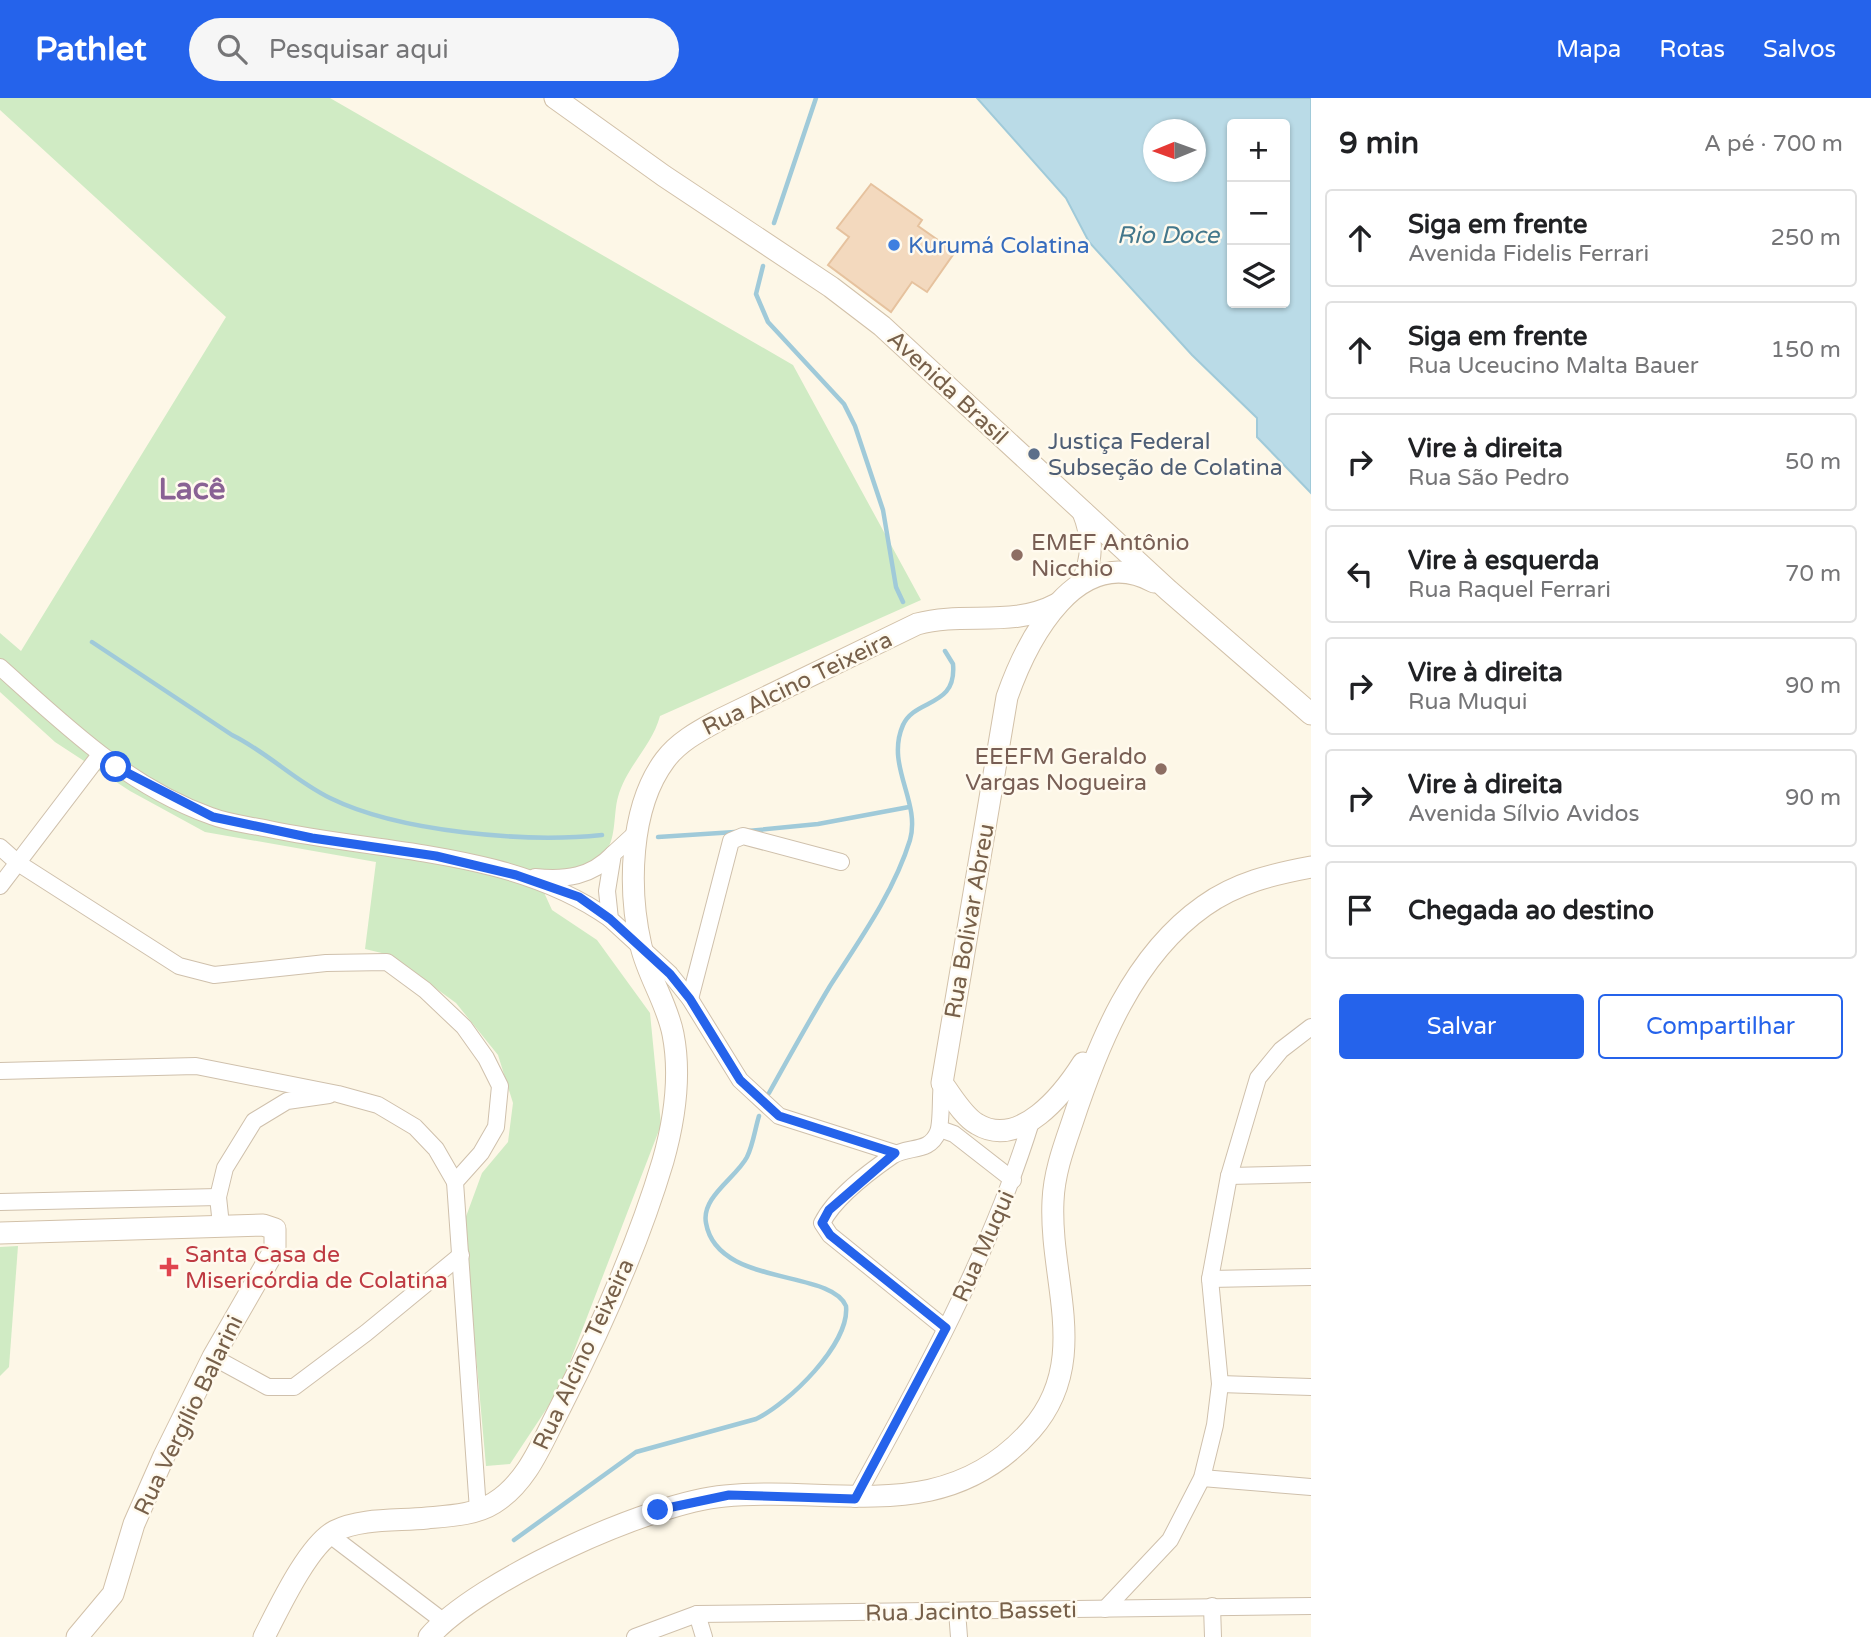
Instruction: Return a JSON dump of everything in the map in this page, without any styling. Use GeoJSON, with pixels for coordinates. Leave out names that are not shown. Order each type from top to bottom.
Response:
{"type":"FeatureCollection","features":[{"type":"Feature","properties":{"kind":"main road","name":"Avenida Brasil"},"geometry":{"type":"LineString","coordinates":[[555,98],[664,176],[831,287],[882,326],[1168,590],[1311,714]]}},
{"type":"Feature","properties":{"kind":"main road"},"geometry":{"type":"LineString","coordinates":[[1082,582],[1091,554],[1090,531],[1083,510]]}},
{"type":"Feature","properties":{"kind":"main road","name":"Rua Bolivar Abreu"},"geometry":{"type":"LineString","coordinates":[[942,1083],[1007,697],[1030,641],[1057,604],[1082,582],[1118,571],[1144,576],[1168,590]]}},
{"type":"Feature","properties":{"kind":"main road","name":"Rua Alcino Teixeira"},"geometry":{"type":"LineString","coordinates":[[330,1535],[366,1524],[478,1510],[506,1494],[533,1462],[617,1294],[663,1160],[675,1102],[673,1034],[642,950],[634,891],[638,831],[645,803],[665,760],[695,733],[917,624],[952,618],[1026,617],[1057,604]]}},
{"type":"Feature","properties":{"kind":"main road"},"geometry":{"type":"LineString","coordinates":[[942,1083],[977,1124],[991,1129],[1004,1129],[1031,1122],[1067,1088],[1120,1005],[1168,938],[1202,907],[1247,883],[1311,866]]}},
{"type":"Feature","properties":{"kind":"main road"},"geometry":{"type":"LineString","coordinates":[[436,1629],[503,1582],[658,1510],[729,1495],[855,1499],[925,1492],[968,1477],[1014,1447],[1034,1427],[1060,1382],[1065,1340],[1053,1225],[1055,1184],[1083,1091],[1120,1005]]}},
{"type":"Feature","properties":{"kind":"main road"},"geometry":{"type":"LineString","coordinates":[[0,1233],[221,1225]]}},
{"type":"Feature","properties":{"kind":"main road","name":"Rua Vergílio Balarini"},"geometry":{"type":"LineString","coordinates":[[77,1637],[113,1594],[134,1524],[213,1357],[275,1249],[275,1229],[263,1225],[221,1225]]}},
{"type":"Feature","properties":{"kind":"main road"},"geometry":{"type":"LineString","coordinates":[[264,1637],[310,1557],[330,1535]]}},
{"type":"Feature","properties":{"kind":"street"},"geometry":{"type":"LineString","coordinates":[[0,667],[100,756],[129,775],[213,817],[312,838],[436,856],[516,875],[579,897],[610,919],[670,974],[690,999],[740,1080],[779,1116],[895,1153],[919,1150],[947,1132],[977,1124]]}},
{"type":"Feature","properties":{"kind":"street"},"geometry":{"type":"LineString","coordinates":[[0,886],[100,756]]}},
{"type":"Feature","properties":{"kind":"street"},"geometry":{"type":"LineString","coordinates":[[516,875],[576,877],[599,869],[638,831]]}},
{"type":"Feature","properties":{"kind":"street"},"geometry":{"type":"LineString","coordinates":[[690,999],[731,841],[743,835],[841,862]]}},
{"type":"Feature","properties":{"kind":"street"},"geometry":{"type":"LineString","coordinates":[[0,847],[18,863],[179,966],[214,975],[337,962],[387,962],[416,983],[464,1027],[486,1058],[500,1086],[496,1127],[481,1153],[455,1182]]}},
{"type":"Feature","properties":{"kind":"street"},"geometry":{"type":"LineString","coordinates":[[610,919],[607,891],[613,855]]}},
{"type":"Feature","properties":{"kind":"street"},"geometry":{"type":"LineString","coordinates":[[1105,1609],[1170,1540],[1202,1478],[1215,1425],[1220,1384],[1210,1279],[1229,1177],[1258,1078],[1281,1050],[1310,1029]]}},
{"type":"Feature","properties":{"kind":"street"},"geometry":{"type":"LineString","coordinates":[[0,1071],[196,1066],[338,1094],[378,1105],[415,1127],[436,1149],[455,1182],[478,1510]]}},
{"type":"Feature","properties":{"kind":"street"},"geometry":{"type":"LineString","coordinates":[[942,1083],[947,1132],[1013,1180]]}},
{"type":"Feature","properties":{"kind":"street"},"geometry":{"type":"LineString","coordinates":[[221,1225],[218,1197],[225,1168],[254,1121],[287,1101],[338,1094]]}},
{"type":"Feature","properties":{"kind":"street","name":"Rua Muqui"},"geometry":{"type":"LineString","coordinates":[[855,1499],[946,1328],[1013,1180],[1031,1122]]}},
{"type":"Feature","properties":{"kind":"street"},"geometry":{"type":"LineString","coordinates":[[895,1153],[829,1210],[822,1223],[830,1235],[946,1328]]}},
{"type":"Feature","properties":{"kind":"street"},"geometry":{"type":"LineString","coordinates":[[1229,1177],[1311,1174]]}},
{"type":"Feature","properties":{"kind":"street"},"geometry":{"type":"LineString","coordinates":[[0,1202],[218,1197]]}},
{"type":"Feature","properties":{"kind":"street"},"geometry":{"type":"LineString","coordinates":[[213,1357],[268,1387],[293,1387],[366,1333],[461,1255]]}},
{"type":"Feature","properties":{"kind":"street"},"geometry":{"type":"LineString","coordinates":[[1210,1279],[1311,1276]]}},
{"type":"Feature","properties":{"kind":"street"},"geometry":{"type":"LineString","coordinates":[[1220,1384],[1311,1387]]}},
{"type":"Feature","properties":{"kind":"street"},"geometry":{"type":"LineString","coordinates":[[1202,1478],[1311,1487]]}},
{"type":"Feature","properties":{"kind":"street"},"geometry":{"type":"LineString","coordinates":[[330,1535],[436,1629]]}},
{"type":"Feature","properties":{"kind":"street"},"geometry":{"type":"LineString","coordinates":[[1212,1606],[1213,1637]]}},
{"type":"Feature","properties":{"kind":"street","name":"Rua Jacinto Basseti"},"geometry":{"type":"LineString","coordinates":[[635,1637],[697,1614],[1311,1606]]}},
{"type":"Feature","properties":{"kind":"street"},"geometry":{"type":"LineString","coordinates":[[957,1611],[959,1637]]}},
{"type":"Feature","properties":{"kind":"street"},"geometry":{"type":"LineString","coordinates":[[697,1614],[704,1637]]}},
{"type":"Feature","properties":{"kind":"green space"},"geometry":{"type":"Polygon","coordinates":[[[0,98],[330,98],[793,365],[921,600],[660,716],[651,737],[622,786],[616,804],[613,835],[607,849],[589,864],[542,888],[552,910],[597,940],[650,1013],[661,1125],[559,1390],[510,1464],[486,1466],[464,1222],[482,1173],[508,1142],[513,1103],[498,1055],[456,1003],[390,955],[365,949],[376,862],[205,832],[130,791],[55,742],[0,692],[0,633],[21,651],[226,317],[0,110],[0,98]]]}},
{"type":"Feature","properties":{"kind":"green space"},"geometry":{"type":"Polygon","coordinates":[[[18,1246],[9,1367],[0,1376],[0,1247],[18,1246]]]}},
{"type":"Feature","properties":{"kind":"water","name":"Rio Doce"},"geometry":{"type":"Polygon","coordinates":[[[977,98],[1311,98],[1311,493],[1257,437],[1257,418],[1192,355],[1089,242],[1066,198],[977,98]]]}},
{"type":"Feature","properties":{"kind":"building","name":"Kurumá Colatina"},"geometry":{"type":"Polygon","coordinates":[[[871,184],[922,220],[918,226],[955,252],[927,292],[912,282],[891,312],[828,265],[849,237],[837,228],[871,184]]]}},
{"type":"Feature","properties":{"kind":"waterway"},"geometry":{"type":"LineString","coordinates":[[774,223],[816,98]]}},
{"type":"Feature","properties":{"kind":"waterway"},"geometry":{"type":"LineString","coordinates":[[763,266],[756,294],[768,322],[844,404],[855,426],[883,510],[896,587],[903,602]]}},
{"type":"Feature","properties":{"kind":"waterway"},"geometry":{"type":"LineString","coordinates":[[92,642],[305,783],[358,810],[426,827],[501,836],[602,835]]}},
{"type":"Feature","properties":{"kind":"waterway"},"geometry":{"type":"LineString","coordinates":[[769,1093],[830,986],[875,916],[903,859],[912,826],[911,811],[900,769],[899,740],[909,716],[942,696],[949,688],[953,664],[945,651]]}},
{"type":"Feature","properties":{"kind":"waterway"},"geometry":{"type":"LineString","coordinates":[[748,831],[818,824],[909,807]]}},
{"type":"Feature","properties":{"kind":"waterway"},"geometry":{"type":"LineString","coordinates":[[658,837],[735,832]]}},
{"type":"Feature","properties":{"kind":"waterway"},"geometry":{"type":"LineString","coordinates":[[514,1540],[636,1452],[756,1419],[769,1411],[800,1387],[838,1338],[845,1321],[846,1306],[836,1294],[819,1286],[751,1268],[730,1258],[715,1243],[706,1223],[706,1214],[714,1196],[747,1157],[759,1116]]}},
{"type":"Feature","properties":{"kind":"place","name":"Kurumá Colatina"},"geometry":{"type":"Point","coordinates":[894,245]}},
{"type":"Feature","properties":{"kind":"place","name":"Justiça Federal Subseção de Colatina"},"geometry":{"type":"Point","coordinates":[1034,454]}},
{"type":"Feature","properties":{"kind":"place","name":"EMEF Antônio Nicchio"},"geometry":{"type":"Point","coordinates":[1017,555]}},
{"type":"Feature","properties":{"kind":"place","name":"EEEFM Geraldo Vargas Nogueira"},"geometry":{"type":"Point","coordinates":[1161,769]}},
{"type":"Feature","properties":{"kind":"place","name":"Santa Casa de Misericórdia de Colatina"},"geometry":{"type":"Point","coordinates":[169,1267]}},
{"type":"Feature","properties":{"kind":"district","name":"Lacê"},"geometry":{"type":"Point","coordinates":[192,489]}},
{"type":"Feature","properties":{"kind":"route"},"geometry":{"type":"LineString","coordinates":[[116,767],[181,803],[213,817],[312,838],[436,856],[516,875],[579,897],[610,919],[670,974],[690,999],[740,1080],[779,1116],[895,1153],[829,1210],[822,1223],[830,1235],[946,1328],[855,1499],[729,1495],[658,1510]]}}]}
